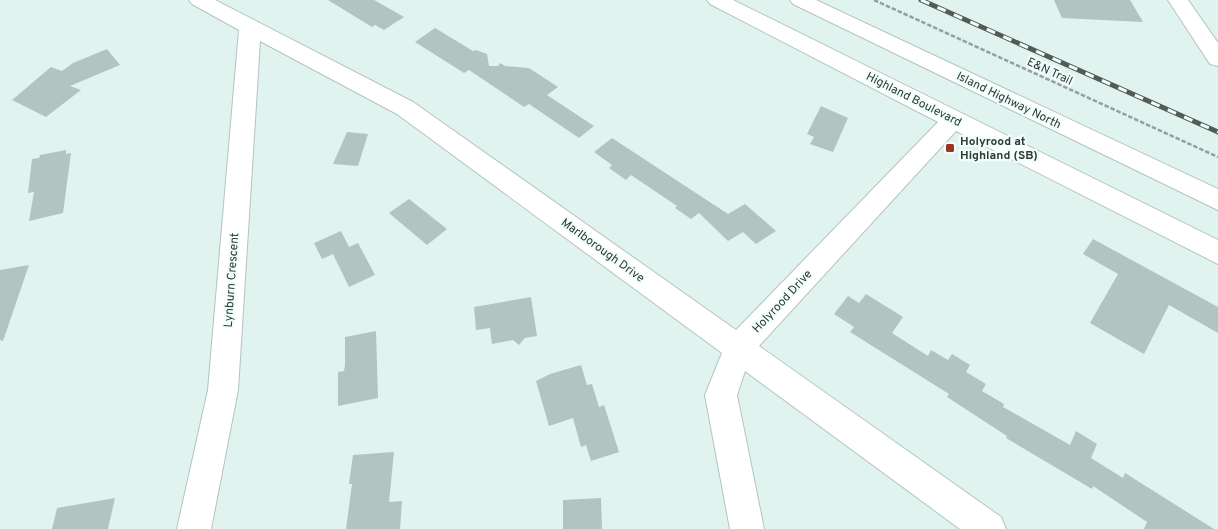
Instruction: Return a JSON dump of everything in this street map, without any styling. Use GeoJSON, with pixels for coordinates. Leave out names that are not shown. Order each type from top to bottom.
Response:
{"type":"FeatureCollection","features":[{"type":"Feature","properties":{"kind":"street","name":"Marlborough Drive"},"geometry":{"type":"LineString","coordinates":[[199,0],[405,108],[989,529]]}},
{"type":"Feature","properties":{"kind":"street","name":"Highland Boulevard"},"geometry":{"type":"LineString","coordinates":[[717,0],[1218,253]]}},
{"type":"Feature","properties":{"kind":"street","name":"Island Highway North"},"geometry":{"type":"LineString","coordinates":[[800,0],[1218,200]]}},
{"type":"Feature","properties":{"kind":"street"},"geometry":{"type":"LineString","coordinates":[[1178,0],[1218,59]]}},
{"type":"Feature","properties":{"kind":"street","name":"Lynburn Crescent"},"geometry":{"type":"LineString","coordinates":[[194,529],[223,390],[250,28]]}},
{"type":"Feature","properties":{"kind":"street","name":"Holyrood Drive"},"geometry":{"type":"LineString","coordinates":[[747,529],[721,396],[738,347],[954,119]]}},
{"type":"Feature","properties":{"kind":"path","name":"E&N Trail"},"geometry":{"type":"LineString","coordinates":[[874,0],[1218,157]]}},
{"type":"Feature","properties":{"kind":"building"},"geometry":{"type":"Polygon","coordinates":[[[328,0],[374,0],[404,17],[384,30],[375,25],[372,27],[328,0]]]}},
{"type":"Feature","properties":{"kind":"building"},"geometry":{"type":"Polygon","coordinates":[[[1054,0],[1130,0],[1143,22],[1062,18],[1054,0]]]}},
{"type":"Feature","properties":{"kind":"building"},"geometry":{"type":"Polygon","coordinates":[[[435,28],[473,51],[476,50],[487,54],[489,66],[498,66],[500,63],[505,66],[529,68],[558,87],[547,95],[594,126],[579,138],[529,104],[524,107],[469,70],[464,73],[415,42],[435,28]]]}},
{"type":"Feature","properties":{"kind":"building"},"geometry":{"type":"Polygon","coordinates":[[[107,49],[120,65],[70,86],[81,90],[46,117],[12,100],[51,67],[62,71],[73,63],[107,49]]]}},
{"type":"Feature","properties":{"kind":"building"},"geometry":{"type":"Polygon","coordinates":[[[821,106],[848,118],[833,152],[810,144],[814,137],[807,134],[821,106]]]}},
{"type":"Feature","properties":{"kind":"building"},"geometry":{"type":"Polygon","coordinates":[[[347,132],[368,134],[358,166],[333,164],[347,132]]]}},
{"type":"Feature","properties":{"kind":"building"},"geometry":{"type":"Polygon","coordinates":[[[612,138],[728,214],[745,204],[776,231],[756,244],[743,232],[728,241],[699,213],[691,219],[675,208],[677,206],[631,175],[626,180],[609,168],[612,165],[594,152],[612,138]]]}},
{"type":"Feature","properties":{"kind":"building"},"geometry":{"type":"Polygon","coordinates":[[[66,150],[66,154],[71,153],[63,213],[29,221],[34,192],[28,193],[32,159],[39,158],[40,155],[66,150]]]}},
{"type":"Feature","properties":{"kind":"building"},"geometry":{"type":"Polygon","coordinates":[[[409,199],[447,229],[427,245],[389,213],[409,199]]]}},
{"type":"Feature","properties":{"kind":"building"},"geometry":{"type":"Polygon","coordinates":[[[341,231],[349,247],[358,243],[375,275],[349,287],[333,254],[322,259],[314,243],[341,231]]]}},
{"type":"Feature","properties":{"kind":"building"},"geometry":{"type":"Polygon","coordinates":[[[1093,239],[1218,307],[1218,333],[1169,305],[1144,354],[1090,323],[1118,274],[1083,254],[1093,239]]]}},
{"type":"Feature","properties":{"kind":"building"},"geometry":{"type":"Polygon","coordinates":[[[29,265],[3,341],[0,340],[0,270],[29,265]]]}},
{"type":"Feature","properties":{"kind":"building"},"geometry":{"type":"Polygon","coordinates":[[[866,294],[903,317],[892,333],[928,356],[931,350],[948,360],[952,354],[970,365],[966,372],[986,384],[982,391],[1004,404],[1003,407],[1070,445],[1076,431],[1097,444],[1091,458],[1123,478],[1125,473],[1214,529],[1144,529],[1147,522],[1093,486],[1092,489],[1006,438],[1007,436],[947,397],[949,394],[850,332],[854,327],[834,314],[848,296],[859,303],[866,294]]]}},
{"type":"Feature","properties":{"kind":"building"},"geometry":{"type":"Polygon","coordinates":[[[531,297],[537,336],[525,338],[519,345],[513,340],[492,344],[490,328],[476,330],[474,307],[531,297]]]}},
{"type":"Feature","properties":{"kind":"building"},"geometry":{"type":"Polygon","coordinates":[[[376,331],[378,398],[338,406],[338,372],[344,371],[345,337],[376,331]]]}},
{"type":"Feature","properties":{"kind":"building"},"geometry":{"type":"Polygon","coordinates":[[[581,365],[587,385],[592,384],[599,407],[604,405],[619,452],[591,461],[586,445],[581,447],[573,418],[549,426],[536,381],[550,374],[581,365]]]}},
{"type":"Feature","properties":{"kind":"building"},"geometry":{"type":"Polygon","coordinates":[[[394,452],[389,502],[402,501],[400,529],[346,529],[352,484],[349,484],[353,455],[394,452]]]}},
{"type":"Feature","properties":{"kind":"building"},"geometry":{"type":"Polygon","coordinates":[[[115,498],[108,529],[52,529],[57,508],[115,498]]]}},
{"type":"Feature","properties":{"kind":"building"},"geometry":{"type":"Polygon","coordinates":[[[601,498],[602,529],[563,529],[563,500],[601,498]]]}},
{"type":"Feature","properties":{"kind":"railway"},"geometry":{"type":"LineString","coordinates":[[921,0],[1218,132]]}},
{"type":"Feature","properties":{"kind":"place","name":"Holyrood at Highland (SB)"},"geometry":{"type":"Point","coordinates":[950,148]}}]}
